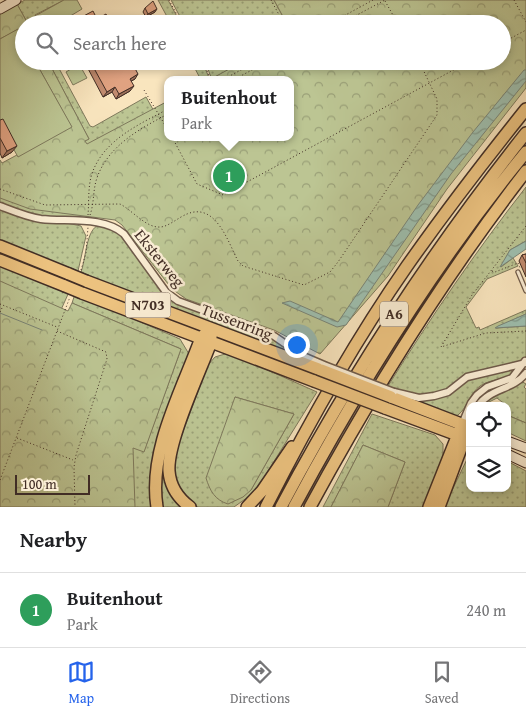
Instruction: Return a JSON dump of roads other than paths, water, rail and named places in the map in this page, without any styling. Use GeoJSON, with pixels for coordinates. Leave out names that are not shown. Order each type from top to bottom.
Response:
{"type":"FeatureCollection","features":[{"type":"Feature","properties":{"kind":"highway","name":"A6"},"geometry":{"type":"LineString","coordinates":[[266,507],[356,343],[468,181],[526,109]]}},
{"type":"Feature","properties":{"kind":"highway","name":"A6"},"geometry":{"type":"LineString","coordinates":[[281,507],[348,386],[380,336],[482,189],[526,134]]}},
{"type":"Feature","properties":{"kind":"highway","name":"A6"},"geometry":{"type":"LineString","coordinates":[[294,507],[389,342],[480,210],[526,152]]}},
{"type":"Feature","properties":{"kind":"highway","name":"A6"},"geometry":{"type":"LineString","coordinates":[[310,507],[351,431],[433,299],[526,171]]}},
{"type":"Feature","properties":{"kind":"highway","name":"Tussenring"},"geometry":{"type":"LineString","coordinates":[[0,246],[211,329],[393,394],[466,431]]}},
{"type":"Feature","properties":{"kind":"highway","name":"Tussenring"},"geometry":{"type":"LineString","coordinates":[[0,260],[385,408],[466,431]]}},
{"type":"Feature","properties":{"kind":"highway"},"geometry":{"type":"LineString","coordinates":[[157,507],[155,482],[158,453],[211,329]]}},
{"type":"Feature","properties":{"kind":"highway"},"geometry":{"type":"LineString","coordinates":[[190,507],[177,495],[172,485],[169,472],[170,459],[206,340]]}},
{"type":"Feature","properties":{"kind":"highway","name":"A6"},"geometry":{"type":"LineString","coordinates":[[247,507],[262,491],[280,462],[310,424]]}},
{"type":"Feature","properties":{"kind":"highway","name":"A6"},"geometry":{"type":"LineString","coordinates":[[318,507],[351,431]]}},
{"type":"Feature","properties":{"kind":"highway"},"geometry":{"type":"LineString","coordinates":[[429,507],[466,431]]}},
{"type":"Feature","properties":{"kind":"highway"},"geometry":{"type":"LineString","coordinates":[[439,507],[466,431]]}},
{"type":"Feature","properties":{"kind":"street"},"geometry":{"type":"LineString","coordinates":[[0,8],[16,0]]}},
{"type":"Feature","properties":{"kind":"street","name":"Eksterweg"},"geometry":{"type":"LineString","coordinates":[[0,206],[40,219],[110,225],[120,230],[166,292],[178,301],[274,336],[322,368]]}},
{"type":"Feature","properties":{"kind":"street"},"geometry":{"type":"LineString","coordinates":[[393,394],[426,398],[448,392],[467,377],[523,364],[523,376],[512,386],[490,394],[482,402]]}},
{"type":"Feature","properties":{"kind":"street"},"geometry":{"type":"LineString","coordinates":[[471,402],[481,391],[523,376]]}},
{"type":"Feature","properties":{"kind":"street"},"geometry":{"type":"LineString","coordinates":[[511,442],[526,448]]}},
{"type":"Feature","properties":{"kind":"street"},"geometry":{"type":"LineString","coordinates":[[511,456],[526,463]]}},
{"type":"Feature","properties":{"kind":"lane"},"geometry":{"type":"LineString","coordinates":[[518,272],[526,291]]}},
{"type":"Feature","properties":{"kind":"water"},"geometry":{"type":"Polygon","coordinates":[[[524,70],[526,70],[526,81],[451,174],[346,325],[337,327],[282,303],[290,301],[338,322],[418,205],[473,132],[524,70]]]}},
{"type":"Feature","properties":{"kind":"water"},"geometry":{"type":"Polygon","coordinates":[[[526,241],[526,249],[500,267],[510,250],[526,241]]]}},
{"type":"Feature","properties":{"kind":"water"},"geometry":{"type":"Polygon","coordinates":[[[526,314],[526,326],[495,328],[498,326],[526,314]]]}},
{"type":"Feature","properties":{"kind":"waterway"},"geometry":{"type":"LineString","coordinates":[[0,313],[42,330]]}},
{"type":"Feature","properties":{"kind":"place","name":"Buitenhout"},"geometry":{"type":"Point","coordinates":[229,176]}}]}
